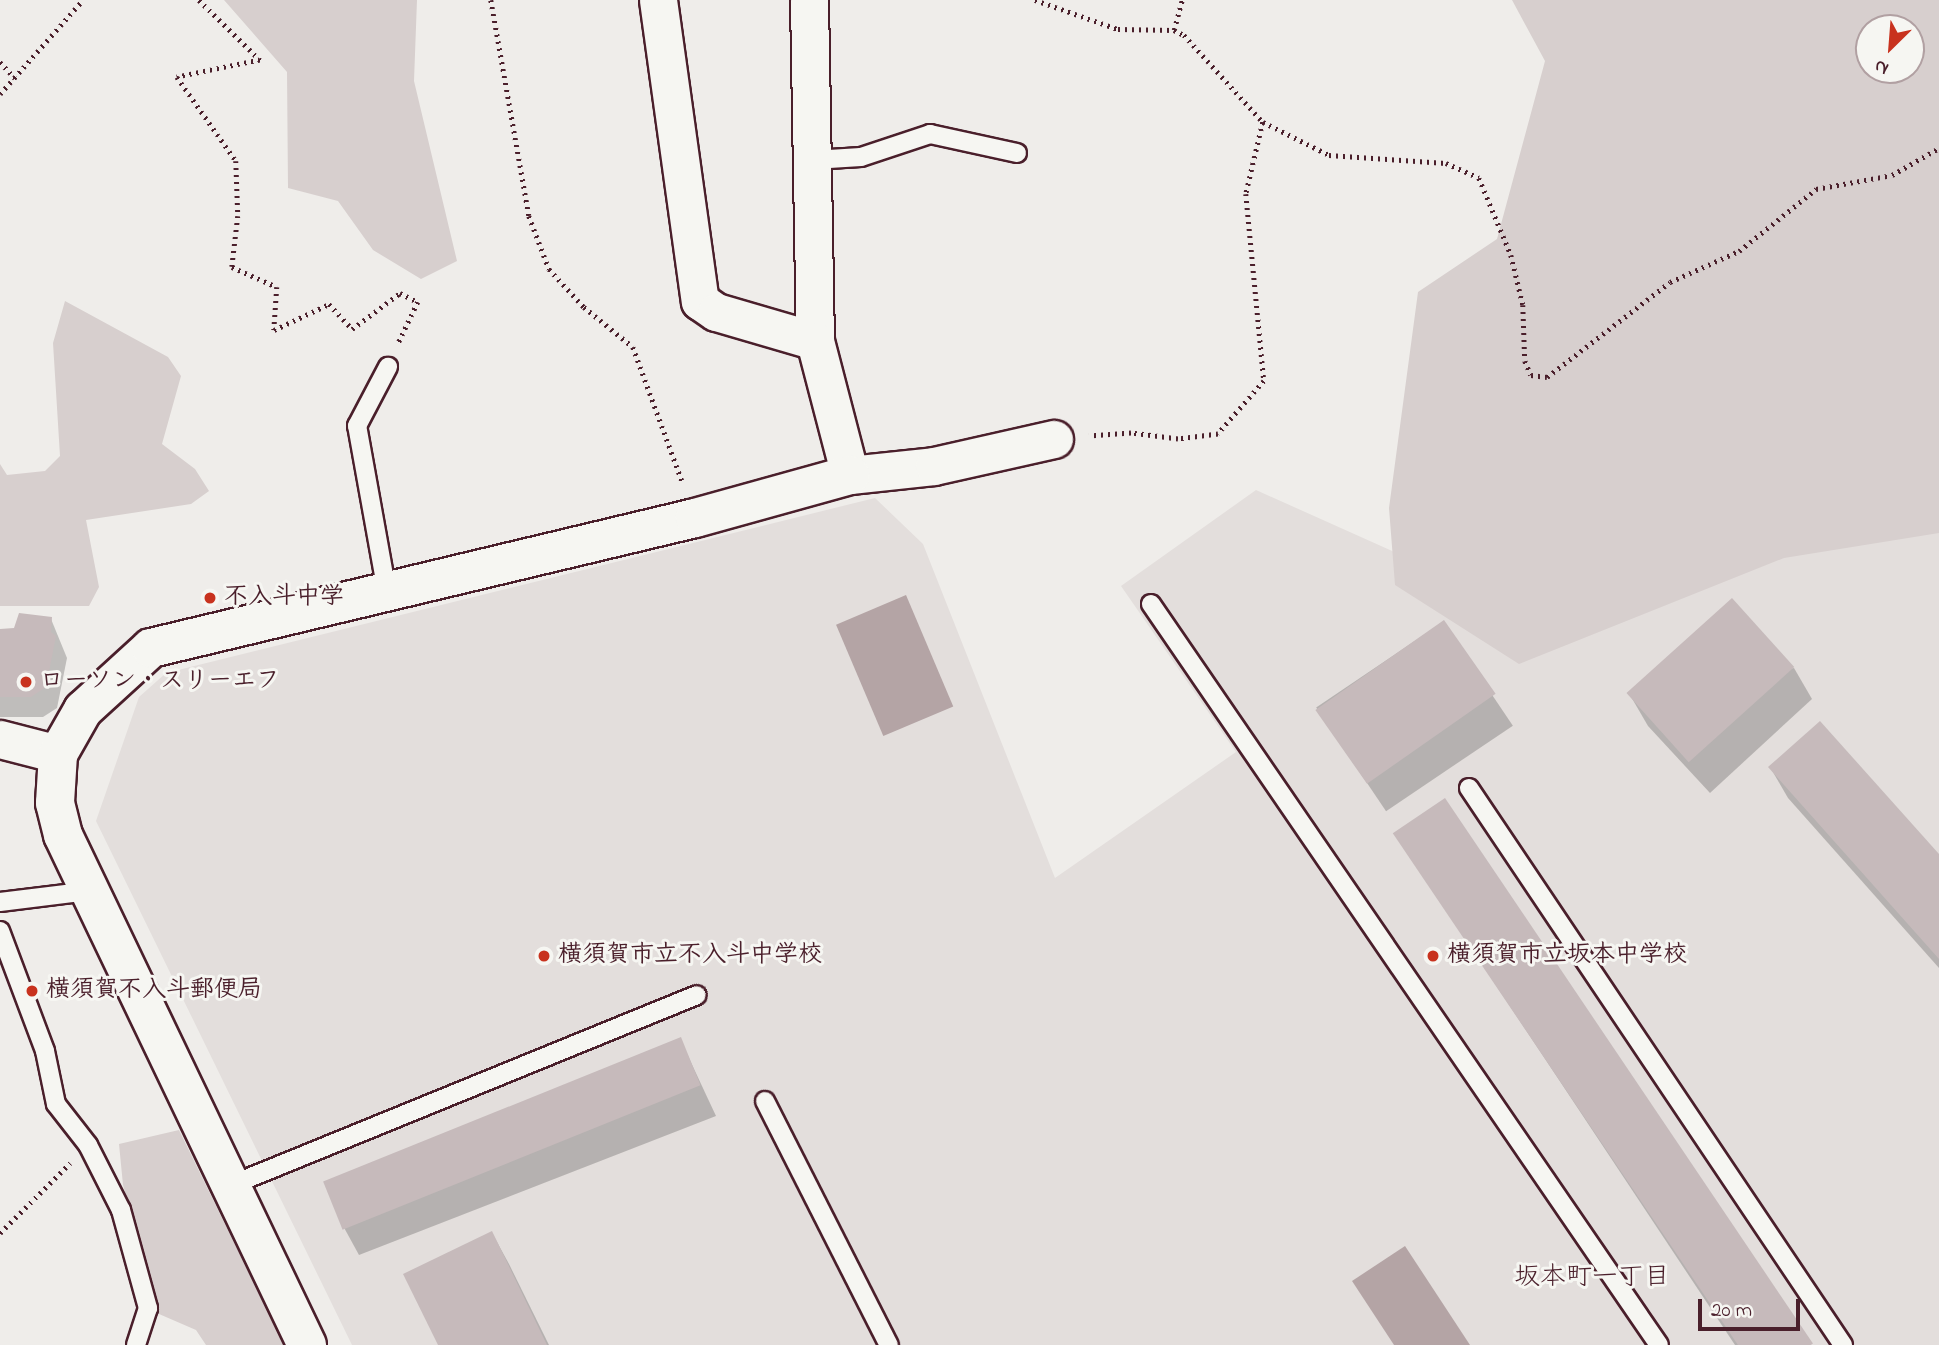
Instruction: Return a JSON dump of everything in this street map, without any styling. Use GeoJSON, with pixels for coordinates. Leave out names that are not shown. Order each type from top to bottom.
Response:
{"type":"FeatureCollection","features":[{"type":"Feature","properties":{"kind":"street"},"geometry":{"type":"LineString","coordinates":[[658,0],[700,302],[716,312],[815,341]]}},
{"type":"Feature","properties":{"kind":"street"},"geometry":{"type":"LineString","coordinates":[[811,2],[815,341],[850,475]]}},
{"type":"Feature","properties":{"kind":"street"},"geometry":{"type":"LineString","coordinates":[[307,1345],[63,835],[55,803],[58,754],[83,710],[151,648],[695,517],[850,475],[934,466],[1054,439]]}},
{"type":"Feature","properties":{"kind":"street"},"geometry":{"type":"LineString","coordinates":[[0,739],[58,754]]}},
{"type":"Feature","properties":{"kind":"lane"},"geometry":{"type":"LineString","coordinates":[[813,160],[861,157],[930,134],[1017,153]]}},
{"type":"Feature","properties":{"kind":"lane"},"geometry":{"type":"LineString","coordinates":[[387,592],[357,426],[388,367]]}},
{"type":"Feature","properties":{"kind":"lane"},"geometry":{"type":"LineString","coordinates":[[1151,604],[1653,1343]]}},
{"type":"Feature","properties":{"kind":"lane"},"geometry":{"type":"LineString","coordinates":[[1469,788],[1843,1345]]}},
{"type":"Feature","properties":{"kind":"lane"},"geometry":{"type":"LineString","coordinates":[[0,902],[90,891]]}},
{"type":"Feature","properties":{"kind":"lane"},"geometry":{"type":"LineString","coordinates":[[0,931],[45,1051],[56,1104],[88,1145],[121,1210],[141,1271],[148,1308],[136,1345]]}},
{"type":"Feature","properties":{"kind":"lane"},"geometry":{"type":"LineString","coordinates":[[229,1186],[697,995]]}},
{"type":"Feature","properties":{"kind":"lane"},"geometry":{"type":"LineString","coordinates":[[765,1101],[888,1345]]}},
{"type":"Feature","properties":{"kind":"path"},"geometry":{"type":"LineString","coordinates":[[0,94],[83,0]]}},
{"type":"Feature","properties":{"kind":"path"},"geometry":{"type":"LineString","coordinates":[[199,0],[260,60],[177,77],[236,161],[238,216],[232,267],[277,287],[274,330],[329,304],[352,329],[400,293],[418,302],[388,367]]}},
{"type":"Feature","properties":{"kind":"path"},"geometry":{"type":"LineString","coordinates":[[491,0],[529,216],[549,269],[584,307],[633,347],[695,517]]}},
{"type":"Feature","properties":{"kind":"path"},"geometry":{"type":"LineString","coordinates":[[1035,0],[1118,29],[1174,30],[1184,35],[1263,122],[1329,155],[1446,163],[1479,178],[1511,255],[1523,305],[1525,361],[1531,375],[1547,377],[1670,282],[1740,251],[1816,188],[1892,175],[1939,148]]}},
{"type":"Feature","properties":{"kind":"path"},"geometry":{"type":"LineString","coordinates":[[1174,30],[1182,0]]}},
{"type":"Feature","properties":{"kind":"path"},"geometry":{"type":"LineString","coordinates":[[0,62],[15,78]]}},
{"type":"Feature","properties":{"kind":"path"},"geometry":{"type":"LineString","coordinates":[[1054,439],[1131,433],[1178,439],[1218,434],[1264,381],[1246,194],[1263,122]]}},
{"type":"Feature","properties":{"kind":"path"},"geometry":{"type":"LineString","coordinates":[[0,1233],[88,1145]]}},
{"type":"Feature","properties":{"kind":"shaded area"},"geometry":{"type":"Polygon","coordinates":[[[224,0],[417,0],[414,81],[457,261],[421,279],[373,250],[338,201],[288,188],[287,72],[224,0]]]}},
{"type":"Feature","properties":{"kind":"shaded area"},"geometry":{"type":"Polygon","coordinates":[[[1512,0],[1939,0],[1939,533],[1784,558],[1519,664],[1395,585],[1389,508],[1418,292],[1497,239],[1545,61],[1512,0]]]}},
{"type":"Feature","properties":{"kind":"shaded area"},"geometry":{"type":"Polygon","coordinates":[[[65,301],[168,357],[181,376],[162,444],[195,469],[209,491],[191,504],[86,520],[99,587],[89,606],[0,606],[0,464],[7,475],[45,471],[60,456],[53,343],[65,301]]]}},
{"type":"Feature","properties":{"kind":"shaded area"},"geometry":{"type":"Polygon","coordinates":[[[1939,462],[1939,1345],[352,1345],[96,821],[139,697],[166,673],[875,498],[923,544],[1055,878],[1236,752],[1121,586],[1256,490],[1448,576],[1939,462]]]}},
{"type":"Feature","properties":{"kind":"shaded area"},"geometry":{"type":"Polygon","coordinates":[[[906,595],[953,706],[883,736],[836,625],[906,595]]]}},
{"type":"Feature","properties":{"kind":"shaded area"},"geometry":{"type":"Polygon","coordinates":[[[179,1130],[284,1345],[206,1345],[196,1330],[159,1314],[123,1185],[119,1144],[179,1130]]]}},
{"type":"Feature","properties":{"kind":"shaded area"},"geometry":{"type":"Polygon","coordinates":[[[1405,1246],[1470,1345],[1394,1345],[1352,1281],[1405,1246]]]}},
{"type":"Feature","properties":{"kind":"building"},"geometry":{"type":"Polygon","coordinates":[[[1732,598],[1794,667],[1689,762],[1626,693],[1732,598]]]}},
{"type":"Feature","properties":{"kind":"building"},"geometry":{"type":"Polygon","coordinates":[[[19,613],[52,617],[51,632],[56,636],[46,687],[31,697],[0,697],[0,629],[14,628],[19,613]]]}},
{"type":"Feature","properties":{"kind":"building"},"geometry":{"type":"Polygon","coordinates":[[[1444,620],[1496,694],[1367,784],[1315,710],[1444,620]]]}},
{"type":"Feature","properties":{"kind":"building"},"geometry":{"type":"Polygon","coordinates":[[[1820,721],[1939,854],[1939,959],[1768,767],[1820,721]]]}},
{"type":"Feature","properties":{"kind":"building"},"geometry":{"type":"Polygon","coordinates":[[[1445,798],[1813,1344],[1738,1345],[1393,833],[1445,798]]]}},
{"type":"Feature","properties":{"kind":"building"},"geometry":{"type":"Polygon","coordinates":[[[681,1037],[700,1085],[343,1230],[323,1182],[681,1037]]]}},
{"type":"Feature","properties":{"kind":"building"},"geometry":{"type":"Polygon","coordinates":[[[492,1231],[547,1345],[438,1345],[403,1274],[492,1231]]]}},
{"type":"Feature","properties":{"kind":"place","name":"不入斗中学"},"geometry":{"type":"Point","coordinates":[210,598]}},
{"type":"Feature","properties":{"kind":"place","name":"ローソン・スリーエフ"},"geometry":{"type":"Point","coordinates":[26,682]}},
{"type":"Feature","properties":{"kind":"place","name":"横須賀市立不入斗中学校"},"geometry":{"type":"Point","coordinates":[544,956]}},
{"type":"Feature","properties":{"kind":"place","name":"横須賀市立坂本中学校"},"geometry":{"type":"Point","coordinates":[1433,956]}},
{"type":"Feature","properties":{"kind":"place","name":"横須賀不入斗郵便局"},"geometry":{"type":"Point","coordinates":[32,991]}},
{"type":"Feature","properties":{"kind":"district","name":"坂本町一丁目"},"geometry":{"type":"Point","coordinates":[1592,1279]}}]}
